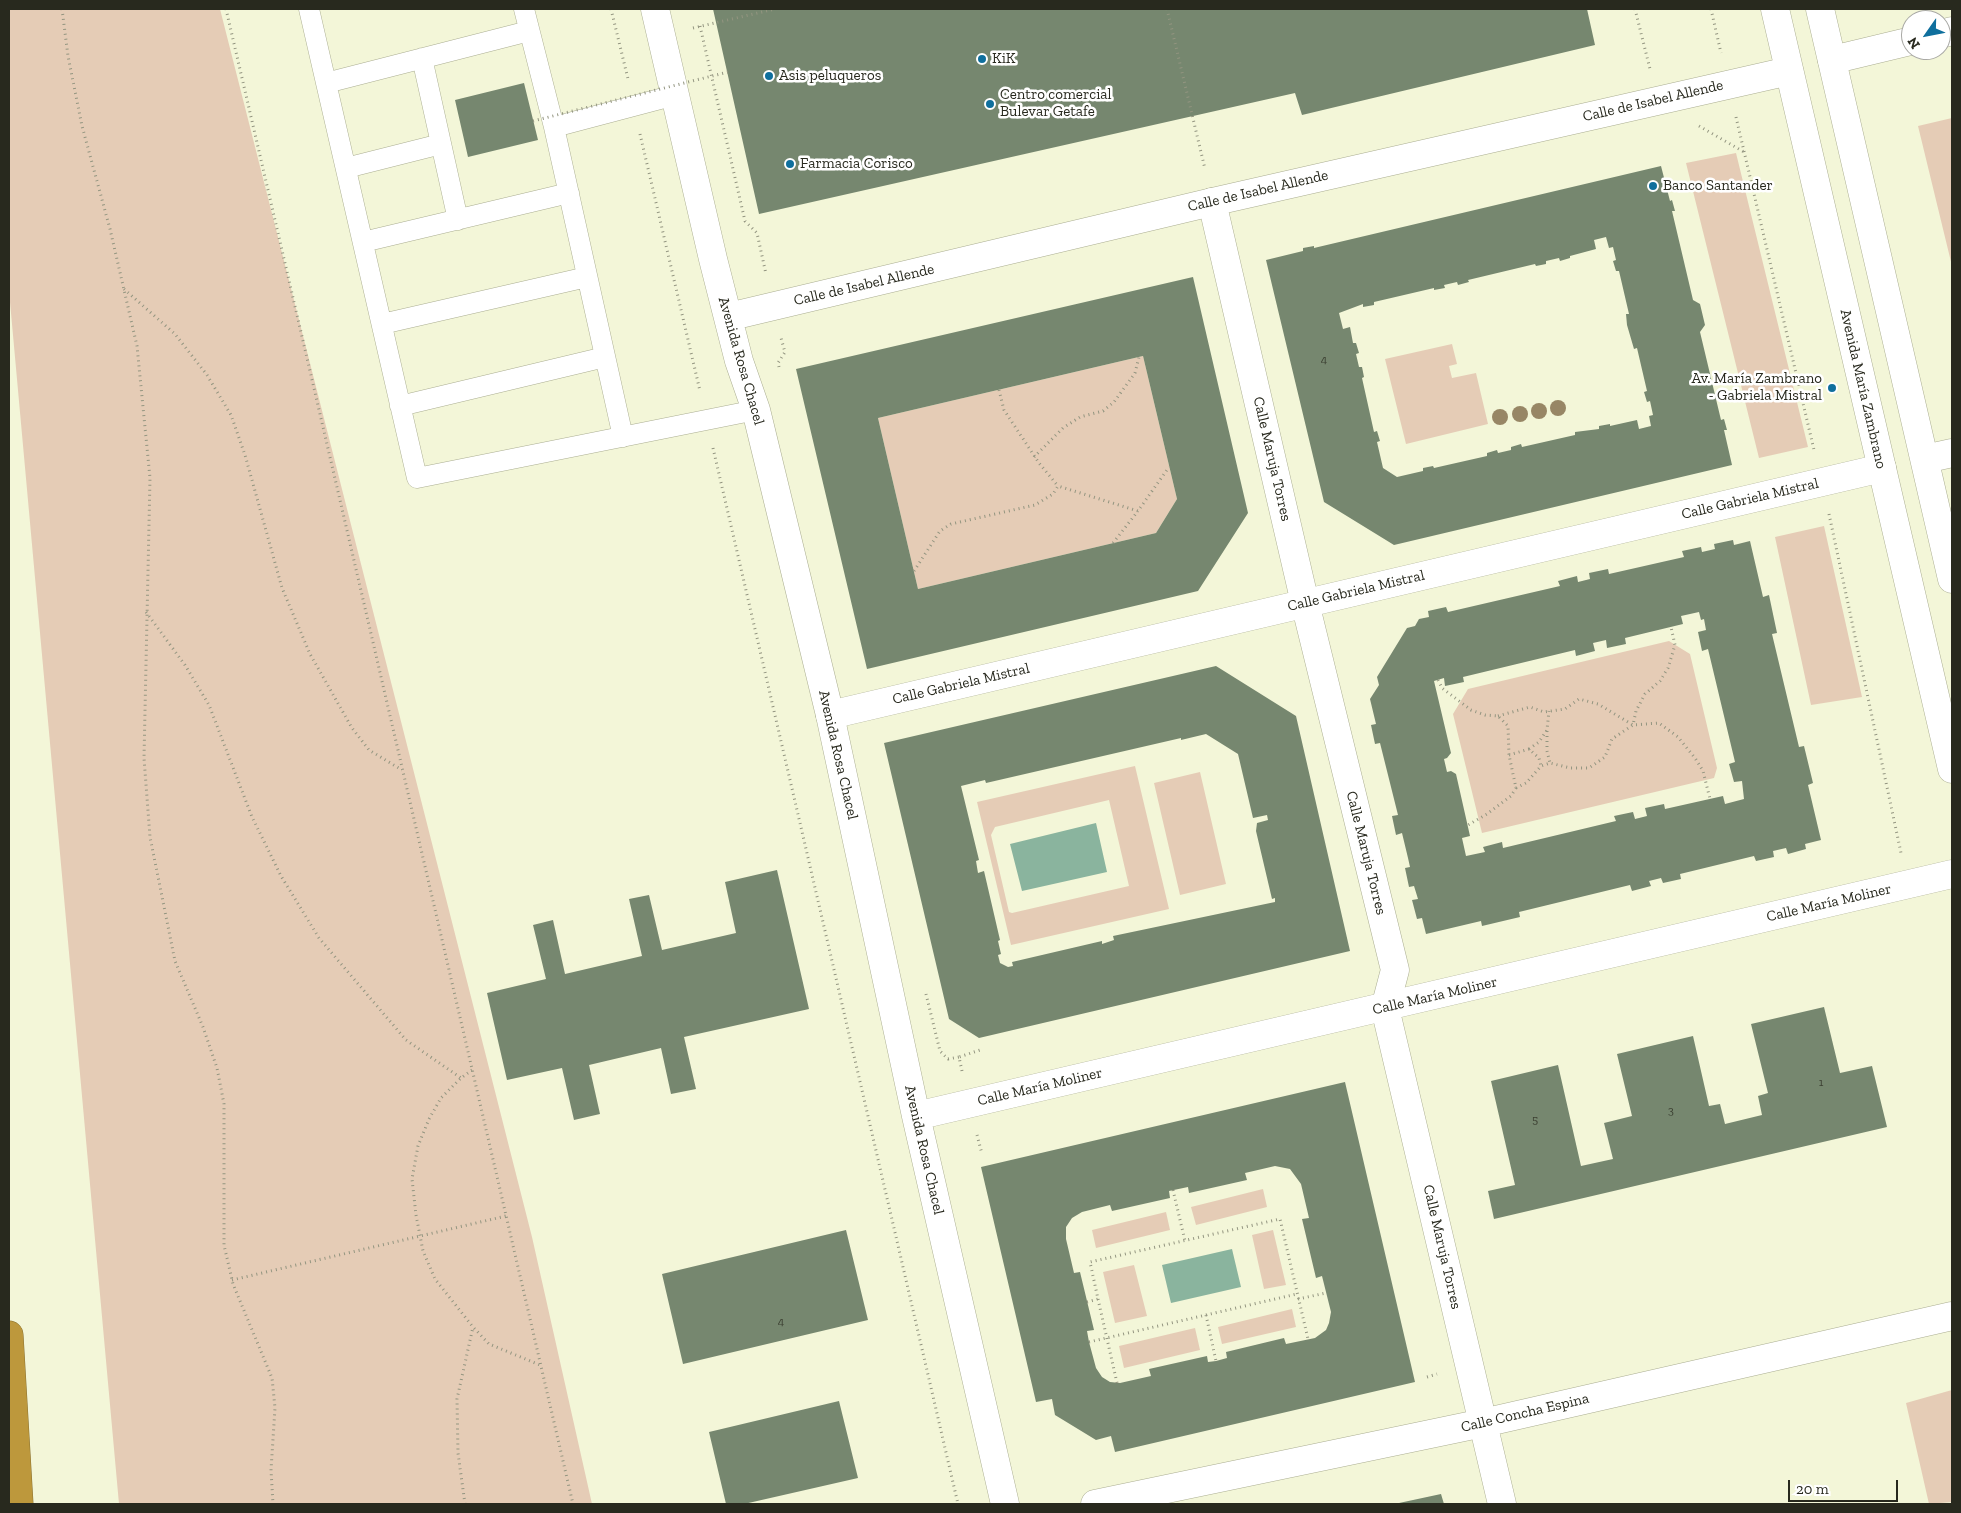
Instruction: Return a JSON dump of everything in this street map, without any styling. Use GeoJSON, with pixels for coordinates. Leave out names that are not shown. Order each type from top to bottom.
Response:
{"type":"FeatureCollection","features":[{"type":"Feature","properties":{"kind":"highway"},"geometry":{"type":"LineString","coordinates":[[9,1334],[19,1504]]}},
{"type":"Feature","properties":{"kind":"street","name":"Avenida Rosa Chacel"},"geometry":{"type":"LineString","coordinates":[[655,9],[728,317],[739,361],[756,410],[830,715],[916,1116],[1005,1504]]}},
{"type":"Feature","properties":{"kind":"street","name":"Avenida María Zambrano"},"geometry":{"type":"LineString","coordinates":[[1775,9],[1952,769]]}},
{"type":"Feature","properties":{"kind":"street"},"geometry":{"type":"LineString","coordinates":[[1820,9],[1952,578]]}},
{"type":"Feature","properties":{"kind":"street"},"geometry":{"type":"LineString","coordinates":[[1832,60],[1901,43]]}},
{"type":"Feature","properties":{"kind":"street","name":"Calle de Isabel Allende"},"geometry":{"type":"LineString","coordinates":[[728,317],[1212,202],[1789,71]]}},
{"type":"Feature","properties":{"kind":"street","name":"Calle Maruja Torres"},"geometry":{"type":"LineString","coordinates":[[1212,202],[1305,603],[1395,970],[1385,1008],[1502,1504]]}},
{"type":"Feature","properties":{"kind":"street"},"geometry":{"type":"LineString","coordinates":[[1925,459],[1952,453]]}},
{"type":"Feature","properties":{"kind":"street","name":"Calle Gabriela Mistral"},"geometry":{"type":"LineString","coordinates":[[830,715],[1882,468]]}},
{"type":"Feature","properties":{"kind":"street","name":"Calle María Moliner"},"geometry":{"type":"LineString","coordinates":[[916,1116],[1385,1008],[1952,874]]}},
{"type":"Feature","properties":{"kind":"street","name":"Calle Concha Espina"},"geometry":{"type":"LineString","coordinates":[[1095,1504],[1483,1423],[1952,1316]]}},
{"type":"Feature","properties":{"kind":"lane"},"geometry":{"type":"LineString","coordinates":[[309,9],[417,478],[756,410]]}},
{"type":"Feature","properties":{"kind":"lane"},"geometry":{"type":"LineString","coordinates":[[524,9],[554,127],[623,437]]}},
{"type":"Feature","properties":{"kind":"lane"},"geometry":{"type":"LineString","coordinates":[[326,83],[529,31]]}},
{"type":"Feature","properties":{"kind":"lane"},"geometry":{"type":"LineString","coordinates":[[422,58],[458,220]]}},
{"type":"Feature","properties":{"kind":"lane"},"geometry":{"type":"LineString","coordinates":[[554,127],[675,95]]}},
{"type":"Feature","properties":{"kind":"lane"},"geometry":{"type":"LineString","coordinates":[[346,168],[441,144]]}},
{"type":"Feature","properties":{"kind":"lane"},"geometry":{"type":"LineString","coordinates":[[363,242],[569,193]]}},
{"type":"Feature","properties":{"kind":"lane"},"geometry":{"type":"LineString","coordinates":[[382,324],[587,277]]}},
{"type":"Feature","properties":{"kind":"lane"},"geometry":{"type":"LineString","coordinates":[[400,406],[605,357]]}},
{"type":"Feature","properties":{"kind":"path"},"geometry":{"type":"LineString","coordinates":[[62,9],[68,56],[82,126],[137,346],[150,478],[144,758],[150,838],[175,960],[203,1027],[216,1068],[224,1104],[224,1245],[232,1280],[272,1378],[274,1408],[271,1470],[272,1504]]}},
{"type":"Feature","properties":{"kind":"path"},"geometry":{"type":"LineString","coordinates":[[226,9],[573,1504]]}},
{"type":"Feature","properties":{"kind":"path"},"geometry":{"type":"LineString","coordinates":[[611,9],[629,85]]}},
{"type":"Feature","properties":{"kind":"path"},"geometry":{"type":"LineString","coordinates":[[716,22],[775,9]]}},
{"type":"Feature","properties":{"kind":"path"},"geometry":{"type":"LineString","coordinates":[[1167,9],[1212,202]]}},
{"type":"Feature","properties":{"kind":"path"},"geometry":{"type":"LineString","coordinates":[[533,121],[728,72]]}},
{"type":"Feature","properties":{"kind":"path"},"geometry":{"type":"LineString","coordinates":[[631,95],[634,104]]}},
{"type":"Feature","properties":{"kind":"path"},"geometry":{"type":"LineString","coordinates":[[640,133],[958,1504]]}},
{"type":"Feature","properties":{"kind":"path"},"geometry":{"type":"LineString","coordinates":[[124,289],[175,334],[207,375],[231,416],[245,455],[282,588],[310,654],[352,728],[370,750],[403,770]]}},
{"type":"Feature","properties":{"kind":"path"},"geometry":{"type":"LineString","coordinates":[[1034,456],[1063,428],[1080,417],[1103,410],[1114,402],[1135,372],[1138,357]]}},
{"type":"Feature","properties":{"kind":"path"},"geometry":{"type":"LineString","coordinates":[[999,390],[1004,410],[1034,456],[1058,486],[1138,511]]}},
{"type":"Feature","properties":{"kind":"path"},"geometry":{"type":"LineString","coordinates":[[1113,543],[1169,467]]}},
{"type":"Feature","properties":{"kind":"path"},"geometry":{"type":"LineString","coordinates":[[914,570],[940,531],[951,524],[1035,505],[1053,494],[1058,486]]}},
{"type":"Feature","properties":{"kind":"path"},"geometry":{"type":"LineString","coordinates":[[146,612],[185,665],[209,705],[252,817],[281,876],[319,938],[406,1040],[461,1078]]}},
{"type":"Feature","properties":{"kind":"path"},"geometry":{"type":"LineString","coordinates":[[1633,725],[1636,711],[1645,694],[1660,681],[1668,668],[1675,645],[1671,627]]}},
{"type":"Feature","properties":{"kind":"path"},"geometry":{"type":"LineString","coordinates":[[1438,680],[1442,688],[1471,710],[1485,715],[1498,716],[1530,707],[1549,712],[1565,709],[1579,699],[1598,704],[1633,725]]}},
{"type":"Feature","properties":{"kind":"path"},"geometry":{"type":"LineString","coordinates":[[1549,712],[1547,751],[1550,763]]}},
{"type":"Feature","properties":{"kind":"path"},"geometry":{"type":"LineString","coordinates":[[1498,716],[1508,726],[1509,755],[1516,788]]}},
{"type":"Feature","properties":{"kind":"path"},"geometry":{"type":"LineString","coordinates":[[1468,825],[1487,814],[1510,796],[1516,788],[1526,783],[1542,766],[1550,763],[1570,768],[1589,768],[1605,757],[1612,739],[1633,725],[1659,723],[1678,737],[1703,771],[1710,799]]}},
{"type":"Feature","properties":{"kind":"path"},"geometry":{"type":"LineString","coordinates":[[1509,755],[1529,748],[1539,742],[1547,730]]}},
{"type":"Feature","properties":{"kind":"path"},"geometry":{"type":"LineString","coordinates":[[1529,748],[1539,758],[1542,766]]}},
{"type":"Feature","properties":{"kind":"path"},"geometry":{"type":"LineString","coordinates":[[472,1070],[441,1098],[429,1119],[418,1146],[412,1179],[423,1250],[435,1279],[473,1327],[490,1344],[541,1365]]}},
{"type":"Feature","properties":{"kind":"path"},"geometry":{"type":"LineString","coordinates":[[1173,1190],[1185,1241]]}},
{"type":"Feature","properties":{"kind":"path"},"geometry":{"type":"LineString","coordinates":[[232,1280],[506,1216]]}},
{"type":"Feature","properties":{"kind":"path"},"geometry":{"type":"LineString","coordinates":[[1117,1383],[1090,1262],[1280,1219],[1308,1339]]}},
{"type":"Feature","properties":{"kind":"path"},"geometry":{"type":"LineString","coordinates":[[1298,1299],[1326,1293]]}},
{"type":"Feature","properties":{"kind":"path"},"geometry":{"type":"LineString","coordinates":[[1089,1342],[1297,1294]]}},
{"type":"Feature","properties":{"kind":"path"},"geometry":{"type":"LineString","coordinates":[[1087,1302],[1098,1300]]}},
{"type":"Feature","properties":{"kind":"path"},"geometry":{"type":"LineString","coordinates":[[1206,1315],[1216,1361]]}},
{"type":"Feature","properties":{"kind":"path"},"geometry":{"type":"LineString","coordinates":[[464,1504],[458,1453],[457,1399],[473,1327]]}},
{"type":"Feature","properties":{"kind":"shaded area"},"geometry":{"type":"Polygon","coordinates":[[[9,9],[220,9],[532,1237],[592,1504],[119,1504],[9,291],[9,9]]]}},
{"type":"Feature","properties":{"kind":"shaded area"},"geometry":{"type":"Polygon","coordinates":[[[1952,118],[1952,266],[1918,126],[1952,118]]]}},
{"type":"Feature","properties":{"kind":"shaded area"},"geometry":{"type":"Polygon","coordinates":[[[1736,153],[1808,447],[1759,458],[1686,163],[1736,153]]]}},
{"type":"Feature","properties":{"kind":"shaded area"},"geometry":{"type":"Polygon","coordinates":[[[1452,344],[1457,364],[1449,366],[1452,378],[1476,373],[1488,424],[1406,444],[1385,359],[1452,344]]]}},
{"type":"Feature","properties":{"kind":"shaded area"},"geometry":{"type":"Polygon","coordinates":[[[1143,356],[1177,499],[1156,533],[918,589],[878,418],[1143,356]]]}},
{"type":"Feature","properties":{"kind":"shaded area"},"geometry":{"type":"Polygon","coordinates":[[[1824,526],[1862,697],[1811,705],[1775,537],[1824,526]]]}},
{"type":"Feature","properties":{"kind":"shaded area"},"geometry":{"type":"Polygon","coordinates":[[[1669,641],[1690,654],[1717,768],[1714,778],[1482,833],[1453,714],[1468,689],[1669,641]]]}},
{"type":"Feature","properties":{"kind":"shaded area"},"geometry":{"type":"Polygon","coordinates":[[[1135,766],[1169,909],[1011,945],[977,802],[1135,766]],[[1109,800],[995,827],[991,835],[1009,912],[1012,913],[1129,886],[1109,800]]]}},
{"type":"Feature","properties":{"kind":"shaded area"},"geometry":{"type":"Polygon","coordinates":[[[1200,772],[1226,884],[1180,895],[1154,783],[1200,772]]]}},
{"type":"Feature","properties":{"kind":"shaded area"},"geometry":{"type":"Polygon","coordinates":[[[1096,823],[1107,872],[1022,891],[1010,844],[1096,823]]]}},
{"type":"Feature","properties":{"kind":"shaded area"},"geometry":{"type":"Polygon","coordinates":[[[1263,1189],[1267,1207],[1196,1225],[1191,1207],[1263,1189]]]}},
{"type":"Feature","properties":{"kind":"shaded area"},"geometry":{"type":"Polygon","coordinates":[[[1166,1212],[1170,1230],[1096,1248],[1092,1230],[1166,1212]]]}},
{"type":"Feature","properties":{"kind":"shaded area"},"geometry":{"type":"Polygon","coordinates":[[[1273,1230],[1286,1285],[1264,1289],[1252,1235],[1273,1230]]]}},
{"type":"Feature","properties":{"kind":"shaded area"},"geometry":{"type":"Polygon","coordinates":[[[1232,1249],[1241,1287],[1171,1303],[1162,1265],[1232,1249]]]}},
{"type":"Feature","properties":{"kind":"shaded area"},"geometry":{"type":"Polygon","coordinates":[[[1134,1265],[1147,1316],[1115,1323],[1103,1272],[1134,1265]]]}},
{"type":"Feature","properties":{"kind":"shaded area"},"geometry":{"type":"Polygon","coordinates":[[[1292,1309],[1296,1327],[1222,1344],[1218,1327],[1292,1309]]]}},
{"type":"Feature","properties":{"kind":"shaded area"},"geometry":{"type":"Polygon","coordinates":[[[1195,1328],[1200,1350],[1124,1368],[1119,1346],[1195,1328]]]}},
{"type":"Feature","properties":{"kind":"shaded area"},"geometry":{"type":"Polygon","coordinates":[[[1952,1390],[1952,1502],[1929,1504],[1906,1403],[1952,1390]]]}},
{"type":"Feature","properties":{"kind":"building","name":"Centro comercial Bulevar Getafe"},"geometry":{"type":"Polygon","coordinates":[[[713,9],[1587,9],[1595,45],[1302,115],[1295,93],[759,214],[713,9]]]}},
{"type":"Feature","properties":{"kind":"building"},"geometry":{"type":"Polygon","coordinates":[[[524,83],[538,140],[468,157],[455,100],[524,83]]]}},
{"type":"Feature","properties":{"kind":"building"},"geometry":{"type":"Polygon","coordinates":[[[1661,166],[1670,201],[1672,200],[1675,211],[1672,211],[1693,300],[1700,304],[1705,325],[1700,332],[1721,420],[1724,419],[1727,430],[1724,430],[1732,465],[1394,545],[1324,502],[1266,260],[1303,251],[1303,248],[1314,246],[1314,248],[1661,166]],[[1606,237],[1594,240],[1596,249],[1570,256],[1570,258],[1560,261],[1559,258],[1546,261],[1546,264],[1536,266],[1535,264],[1468,280],[1469,282],[1458,285],[1457,282],[1444,285],[1445,288],[1434,290],[1434,288],[1374,302],[1374,305],[1363,307],[1363,304],[1339,313],[1343,329],[1350,327],[1353,343],[1356,343],[1359,353],[1356,354],[1359,367],[1362,367],[1364,377],[1362,378],[1374,432],[1377,431],[1380,441],[1377,442],[1383,468],[1397,477],[1423,471],[1423,468],[1433,466],[1434,468],[1487,456],[1487,453],[1497,450],[1498,453],[1511,450],[1511,447],[1521,444],[1522,447],[1575,435],[1575,432],[1599,429],[1599,426],[1610,424],[1610,426],[1637,420],[1639,429],[1651,426],[1649,416],[1653,415],[1650,401],[1647,402],[1644,392],[1647,391],[1637,348],[1634,349],[1627,325],[1626,314],[1629,314],[1619,271],[1616,271],[1613,261],[1616,260],[1613,247],[1609,248],[1606,237]]]}},
{"type":"Feature","properties":{"kind":"building"},"geometry":{"type":"Polygon","coordinates":[[[1193,277],[1248,513],[1198,591],[867,669],[796,369],[1193,277]],[[1143,356],[878,418],[918,589],[1156,533],[1177,499],[1143,356]]]}},
{"type":"Feature","properties":{"kind":"building"},"geometry":{"type":"Polygon","coordinates":[[[1733,540],[1734,545],[1750,541],[1763,597],[1769,595],[1777,633],[1772,634],[1799,747],[1804,746],[1813,783],[1808,785],[1821,840],[1805,844],[1806,849],[1788,854],[1786,848],[1773,851],[1774,857],[1756,861],[1754,856],[1680,874],[1681,879],[1663,883],[1661,878],[1649,881],[1651,886],[1632,891],[1630,885],[1519,912],[1520,917],[1482,926],[1481,921],[1426,934],[1422,918],[1417,919],[1412,900],[1418,899],[1414,886],[1409,887],[1405,868],[1410,867],[1408,858],[1402,833],[1396,835],[1392,816],[1398,815],[1380,743],[1375,744],[1371,725],[1376,724],[1370,699],[1379,685],[1377,677],[1407,628],[1415,626],[1419,619],[1429,617],[1428,611],[1446,607],[1448,612],[1560,586],[1558,581],[1577,576],[1578,582],[1590,579],[1589,573],[1608,569],[1609,574],[1684,557],[1682,551],[1701,547],[1702,552],[1715,549],[1714,544],[1733,540]],[[1699,612],[1681,616],[1683,624],[1625,638],[1626,644],[1607,648],[1606,640],[1593,643],[1595,651],[1576,656],[1575,650],[1463,677],[1464,682],[1445,686],[1444,678],[1434,681],[1451,753],[1444,759],[1447,772],[1451,771],[1456,774],[1470,836],[1462,838],[1466,856],[1485,852],[1483,847],[1502,842],[1503,848],[1616,821],[1614,816],[1633,812],[1635,819],[1647,816],[1645,808],[1664,804],[1665,809],[1723,796],[1725,804],[1744,799],[1742,781],[1734,782],[1729,764],[1735,762],[1708,649],[1702,651],[1698,632],[1706,630],[1704,619],[1701,620],[1699,612]]]}},
{"type":"Feature","properties":{"kind":"building"},"geometry":{"type":"Polygon","coordinates":[[[1216,666],[1296,716],[1350,951],[979,1038],[949,1019],[884,743],[1216,666]],[[1206,734],[1181,740],[1181,738],[986,783],[985,780],[961,786],[979,860],[976,861],[978,873],[984,871],[1000,940],[998,941],[1001,954],[998,955],[1000,963],[1008,967],[1013,966],[1012,962],[1102,941],[1102,944],[1114,940],[1113,936],[1275,902],[1275,898],[1272,899],[1256,831],[1257,823],[1268,820],[1267,815],[1253,818],[1238,754],[1206,734]]]}},
{"type":"Feature","properties":{"kind":"building"},"geometry":{"type":"Polygon","coordinates":[[[777,870],[809,1009],[684,1037],[696,1089],[671,1094],[661,1048],[589,1065],[600,1114],[574,1120],[562,1068],[507,1080],[487,993],[546,979],[533,925],[553,920],[565,974],[642,956],[629,899],[649,895],[662,950],[736,933],[725,882],[777,870]]]}},
{"type":"Feature","properties":{"kind":"building"},"geometry":{"type":"Polygon","coordinates":[[[1824,1007],[1840,1073],[1872,1066],[1887,1127],[1494,1219],[1488,1191],[1515,1185],[1491,1081],[1558,1065],[1581,1166],[1613,1159],[1604,1123],[1632,1116],[1617,1054],[1693,1036],[1709,1106],[1720,1104],[1725,1124],[1762,1115],[1758,1096],[1768,1093],[1751,1024],[1824,1007]]]}},
{"type":"Feature","properties":{"kind":"building"},"geometry":{"type":"Polygon","coordinates":[[[1345,1082],[1415,1382],[1115,1452],[1111,1436],[1096,1440],[1055,1415],[1052,1399],[1036,1402],[981,1167],[1345,1082]],[[1275,1166],[1245,1173],[1247,1180],[1189,1193],[1188,1187],[1169,1191],[1170,1198],[1112,1211],[1110,1205],[1082,1212],[1072,1218],[1066,1227],[1066,1239],[1074,1273],[1080,1272],[1094,1330],[1087,1331],[1089,1342],[1096,1368],[1102,1377],[1110,1382],[1120,1383],[1151,1376],[1149,1369],[1207,1356],[1208,1362],[1216,1361],[1227,1358],[1226,1352],[1284,1338],[1286,1344],[1315,1338],[1326,1330],[1331,1312],[1322,1276],[1316,1278],[1302,1219],[1309,1218],[1301,1184],[1290,1169],[1275,1166]]]}},
{"type":"Feature","properties":{"kind":"building"},"geometry":{"type":"Polygon","coordinates":[[[846,1230],[868,1320],[683,1364],[662,1274],[846,1230]]]}},
{"type":"Feature","properties":{"kind":"building"},"geometry":{"type":"Polygon","coordinates":[[[839,1401],[858,1478],[744,1504],[726,1504],[709,1432],[839,1401]]]}},
{"type":"Feature","properties":{"kind":"building"},"geometry":{"type":"Polygon","coordinates":[[[1441,1494],[1444,1504],[1399,1504],[1399,1503],[1441,1494]]]}},
{"type":"Feature","properties":{"kind":"place","name":"KiK"},"geometry":{"type":"Point","coordinates":[982,59]}},
{"type":"Feature","properties":{"kind":"place","name":"Asis peluqueros"},"geometry":{"type":"Point","coordinates":[769,76]}},
{"type":"Feature","properties":{"kind":"place","name":"Centro comercial Bulevar Getafe"},"geometry":{"type":"Point","coordinates":[990,104]}},
{"type":"Feature","properties":{"kind":"place","name":"Farmacia Corisco"},"geometry":{"type":"Point","coordinates":[790,164]}},
{"type":"Feature","properties":{"kind":"place","name":"Banco Santander"},"geometry":{"type":"Point","coordinates":[1653,186]}},
{"type":"Feature","properties":{"kind":"place","name":"Av. María Zambrano - Gabriela Mistral"},"geometry":{"type":"Point","coordinates":[1832,388]}}]}
